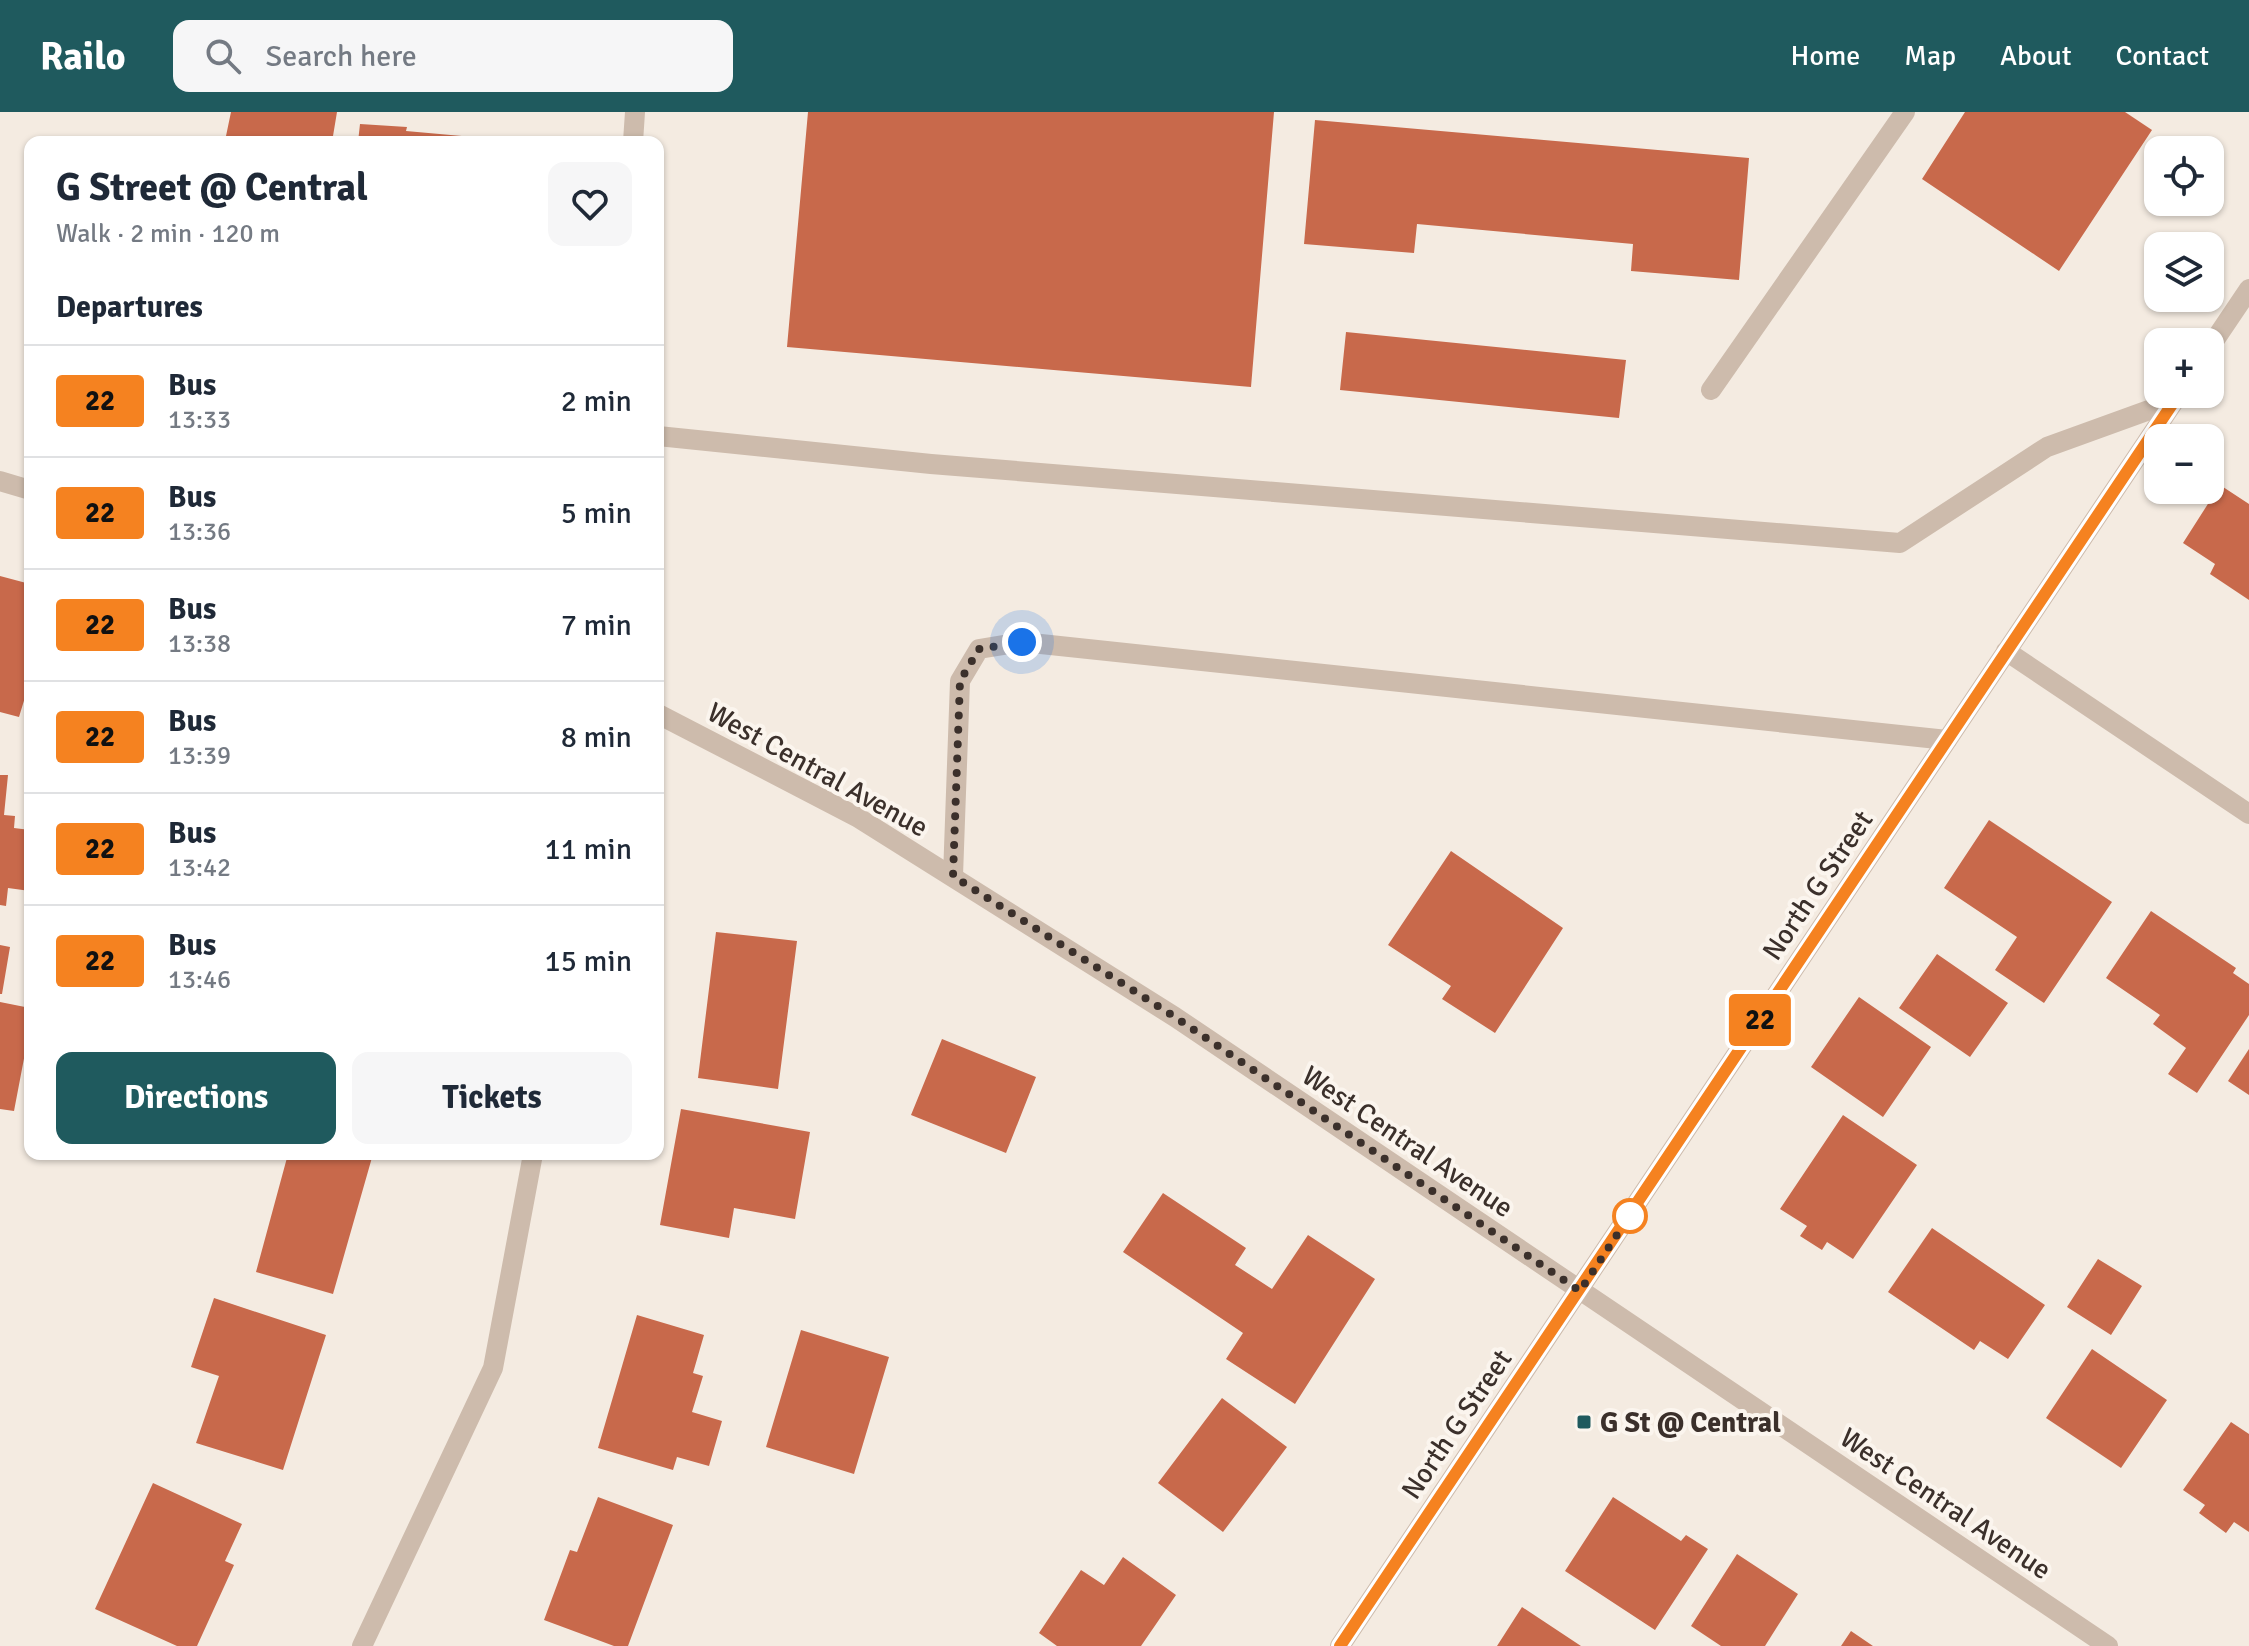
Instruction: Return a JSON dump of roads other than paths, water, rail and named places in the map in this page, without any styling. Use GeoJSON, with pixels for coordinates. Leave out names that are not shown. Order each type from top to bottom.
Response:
{"type":"FeatureCollection","features":[{"type":"Feature","properties":{"kind":"street"},"geometry":{"type":"LineString","coordinates":[[633,136],[635,112]]}},
{"type":"Feature","properties":{"kind":"street"},"geometry":{"type":"LineString","coordinates":[[1711,390],[1905,112]]}},
{"type":"Feature","properties":{"kind":"street"},"geometry":{"type":"LineString","coordinates":[[2223,328],[2249,289]]}},
{"type":"Feature","properties":{"kind":"street"},"geometry":{"type":"LineString","coordinates":[[664,437],[946,465],[1900,543],[2047,447],[2150,408]]}},
{"type":"Feature","properties":{"kind":"street","name":"North G Street"},"geometry":{"type":"LineString","coordinates":[[1340,1646],[2169,408]]}},
{"type":"Feature","properties":{"kind":"street"},"geometry":{"type":"LineString","coordinates":[[0,481],[24,488]]}},
{"type":"Feature","properties":{"kind":"street"},"geometry":{"type":"LineString","coordinates":[[953,876],[960,681],[979,649],[1022,642],[1947,740]]}},
{"type":"Feature","properties":{"kind":"street"},"geometry":{"type":"LineString","coordinates":[[2006,651],[2249,814]]}},
{"type":"Feature","properties":{"kind":"street","name":"West Central Avenue"},"geometry":{"type":"LineString","coordinates":[[664,717],[857,817],[1175,1017],[2108,1646]]}},
{"type":"Feature","properties":{"kind":"street"},"geometry":{"type":"LineString","coordinates":[[362,1646],[493,1368],[532,1160]]}},
{"type":"Feature","properties":{"kind":"place","name":"G St @ Central"},"geometry":{"type":"Point","coordinates":[1584,1422]}}]}
